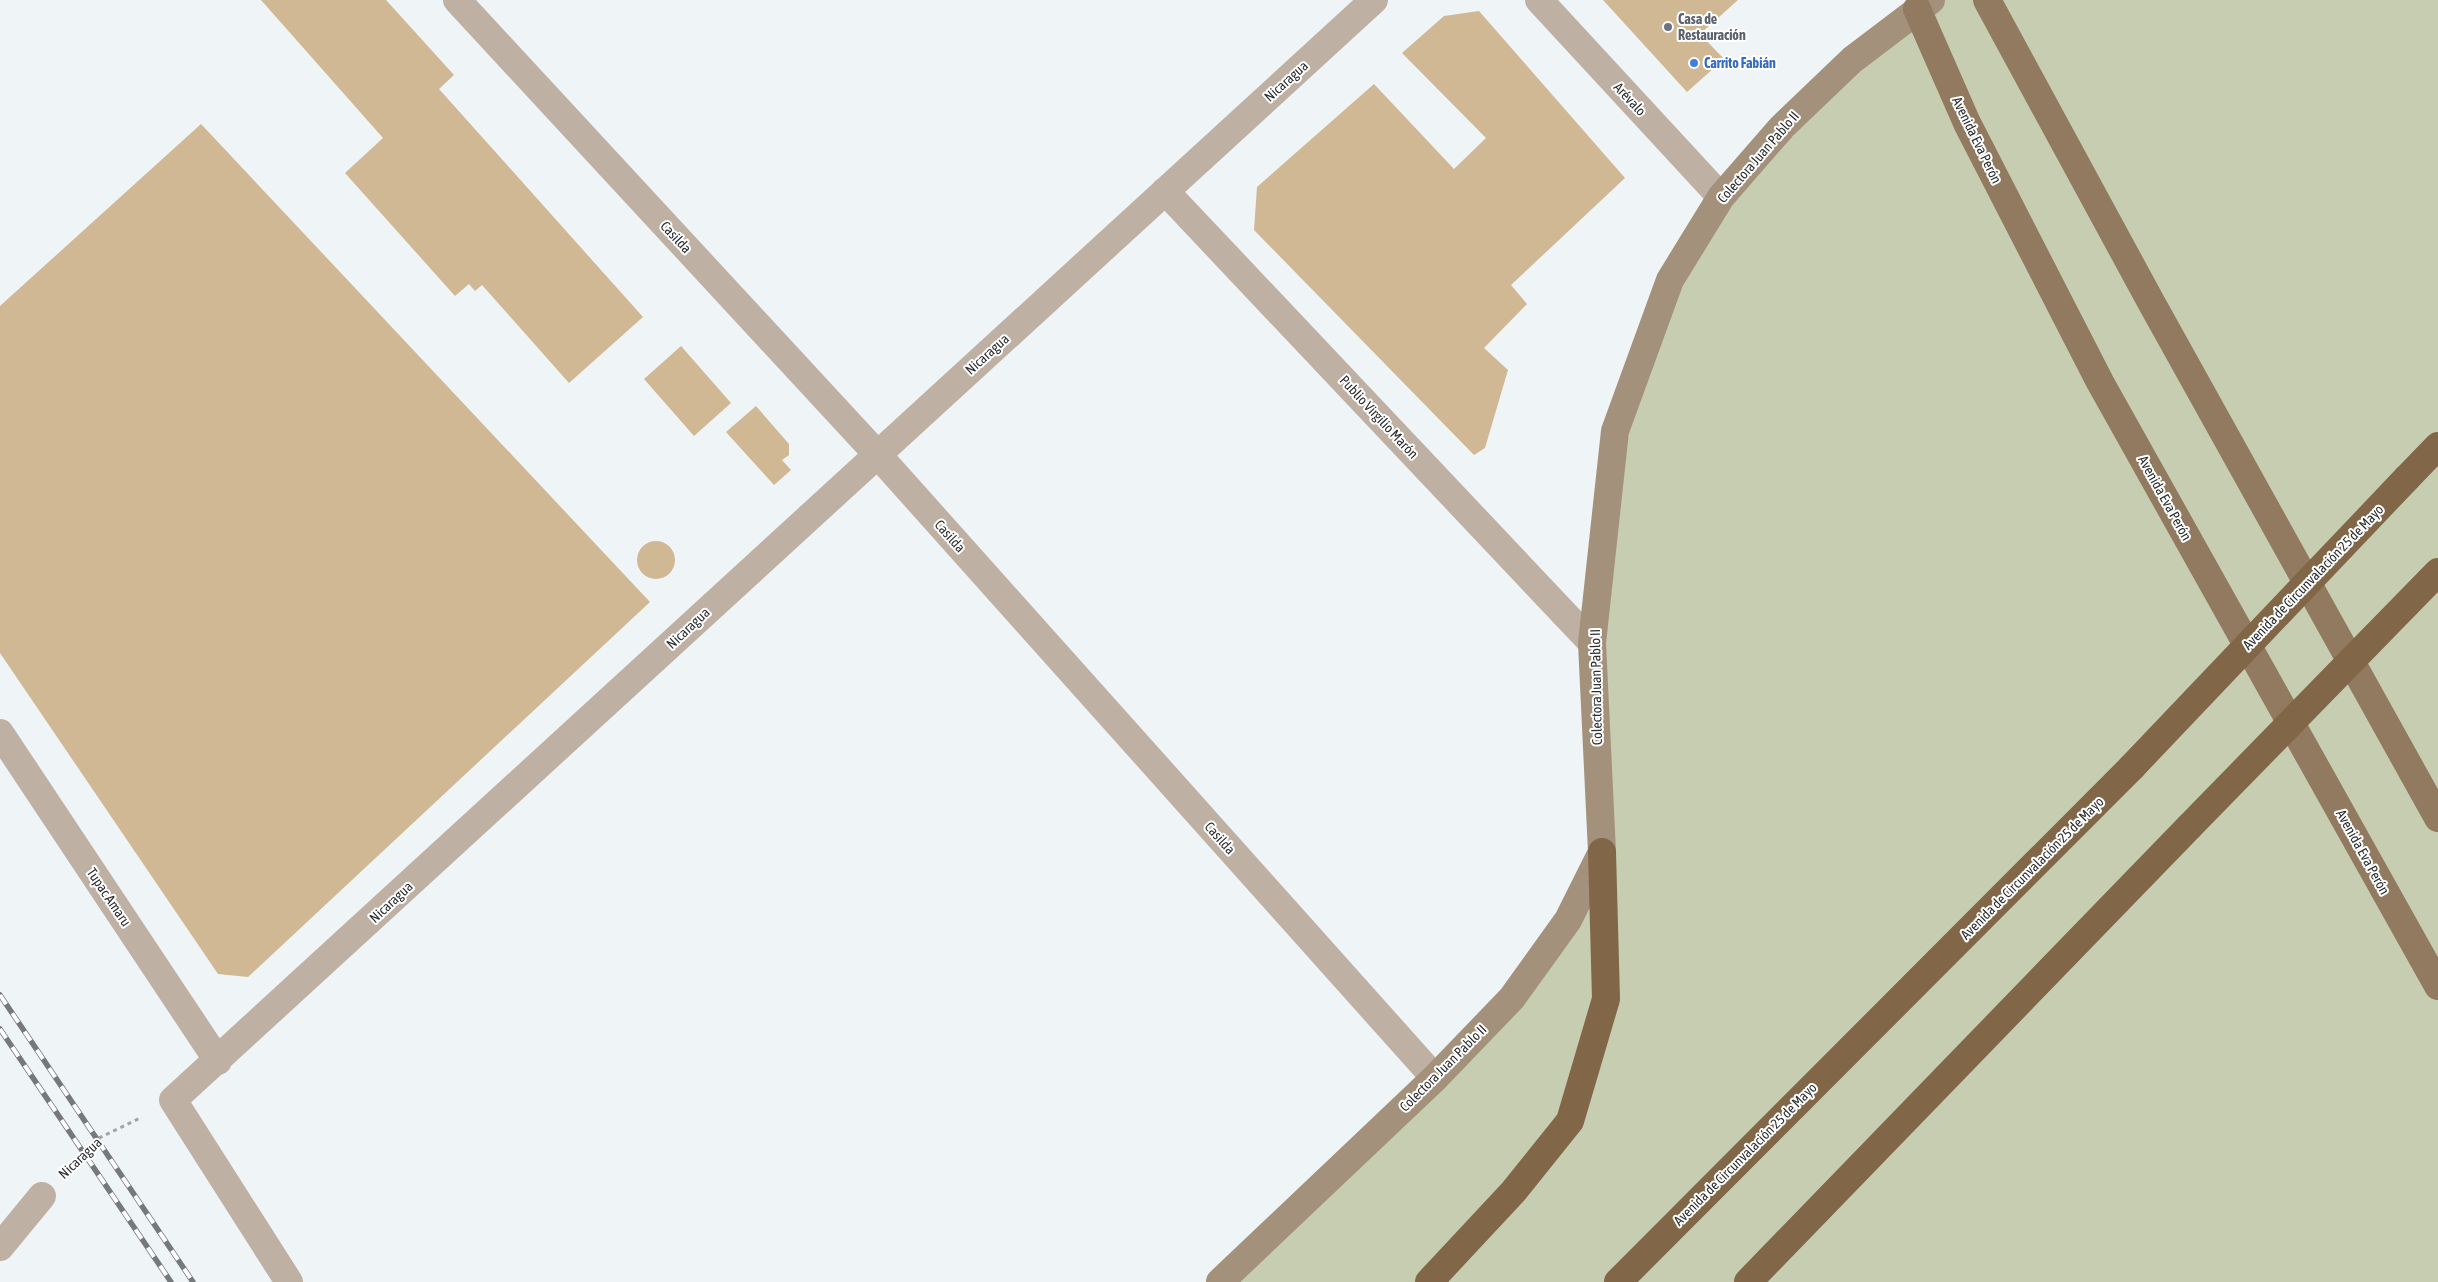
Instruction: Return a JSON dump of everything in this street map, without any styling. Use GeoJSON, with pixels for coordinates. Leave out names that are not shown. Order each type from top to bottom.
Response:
{"type":"FeatureCollection","features":[{"type":"Feature","properties":{"kind":"highway","name":"Avenida de Circunvalación 25 de Mayo"},"geometry":{"type":"LineString","coordinates":[[1618,1282],[2132,768],[2438,446]]}},
{"type":"Feature","properties":{"kind":"highway"},"geometry":{"type":"LineString","coordinates":[[1748,1282],[2438,572]]}},
{"type":"Feature","properties":{"kind":"highway"},"geometry":{"type":"LineString","coordinates":[[1429,1282],[1513,1192],[1570,1121],[1606,999],[1602,852]]}},
{"type":"Feature","properties":{"kind":"main road"},"geometry":{"type":"LineString","coordinates":[[1987,0],[2156,310],[2438,818]]}},
{"type":"Feature","properties":{"kind":"main road","name":"Colectora Juan Pablo II"},"geometry":{"type":"LineString","coordinates":[[1220,1282],[1435,1078],[1512,998],[1568,920],[1602,852],[1592,643],[1615,431],[1670,280],[1721,197],[1796,113],[1852,60],[1920,3]]}},
{"type":"Feature","properties":{"kind":"main road","name":"Avenida Eva Perón"},"geometry":{"type":"LineString","coordinates":[[1920,3],[1967,123],[2100,382],[2438,986]]}},
{"type":"Feature","properties":{"kind":"street","name":"Nicaragua"},"geometry":{"type":"LineString","coordinates":[[174,1100],[876,454],[1374,0]]}},
{"type":"Feature","properties":{"kind":"street","name":"Arévalo"},"geometry":{"type":"LineString","coordinates":[[1539,0],[1721,197]]}},
{"type":"Feature","properties":{"kind":"street","name":"Casilda"},"geometry":{"type":"LineString","coordinates":[[461,1],[876,454],[1435,1078]]}},
{"type":"Feature","properties":{"kind":"street","name":"Publio Virgilio Marón"},"geometry":{"type":"LineString","coordinates":[[1165,191],[1592,643]]}},
{"type":"Feature","properties":{"kind":"street","name":"Tupac Amaru"},"geometry":{"type":"LineString","coordinates":[[0,733],[218,1061]]}},
{"type":"Feature","properties":{"kind":"street"},"geometry":{"type":"LineString","coordinates":[[174,1100],[289,1282]]}},
{"type":"Feature","properties":{"kind":"street"},"geometry":{"type":"LineString","coordinates":[[0,1247],[42,1196]]}},
{"type":"Feature","properties":{"kind":"path","name":"Nicaragua"},"geometry":{"type":"LineString","coordinates":[[42,1196],[97,1139],[174,1100]]}},
{"type":"Feature","properties":{"kind":"green space"},"geometry":{"type":"Polygon","coordinates":[[[1931,0],[2438,0],[2438,1282],[1220,1282],[1512,998],[1602,852],[1592,643],[1615,431],[1721,197],[1931,0]]]}},
{"type":"Feature","properties":{"kind":"building"},"geometry":{"type":"Polygon","coordinates":[[[261,0],[386,0],[454,75],[439,89],[643,317],[569,383],[482,285],[475,291],[469,284],[455,296],[345,173],[383,138],[261,0]]]}},
{"type":"Feature","properties":{"kind":"building","name":"Casa de Restauración"},"geometry":{"type":"Polygon","coordinates":[[[1603,0],[1738,0],[1700,34],[1724,59],[1687,92],[1603,0]]]}},
{"type":"Feature","properties":{"kind":"building"},"geometry":{"type":"Polygon","coordinates":[[[1479,11],[1625,178],[1511,285],[1527,304],[1484,348],[1508,370],[1485,448],[1474,455],[1254,230],[1257,187],[1374,84],[1454,169],[1486,138],[1402,53],[1444,16],[1479,11]]]}},
{"type":"Feature","properties":{"kind":"building"},"geometry":{"type":"Polygon","coordinates":[[[201,124],[650,602],[248,977],[218,974],[0,653],[0,306],[201,124]]]}},
{"type":"Feature","properties":{"kind":"building"},"geometry":{"type":"Polygon","coordinates":[[[681,346],[731,403],[694,436],[644,379],[681,346]]]}},
{"type":"Feature","properties":{"kind":"building"},"geometry":{"type":"Polygon","coordinates":[[[756,406],[789,444],[789,455],[782,460],[791,470],[774,485],[726,432],[756,406]]]}},
{"type":"Feature","properties":{"kind":"building"},"geometry":{"type":"Polygon","coordinates":[[[656,541],[669,547],[675,560],[669,573],[656,579],[643,573],[637,560],[643,547],[656,541]]]}},
{"type":"Feature","properties":{"kind":"railway"},"geometry":{"type":"LineString","coordinates":[[0,995],[193,1282]]}},
{"type":"Feature","properties":{"kind":"railway"},"geometry":{"type":"LineString","coordinates":[[0,1029],[171,1282]]}},
{"type":"Feature","properties":{"kind":"place","name":"Casa de Restauración"},"geometry":{"type":"Point","coordinates":[1668,27]}},
{"type":"Feature","properties":{"kind":"place","name":"Carrito Fabián"},"geometry":{"type":"Point","coordinates":[1694,63]}}]}
